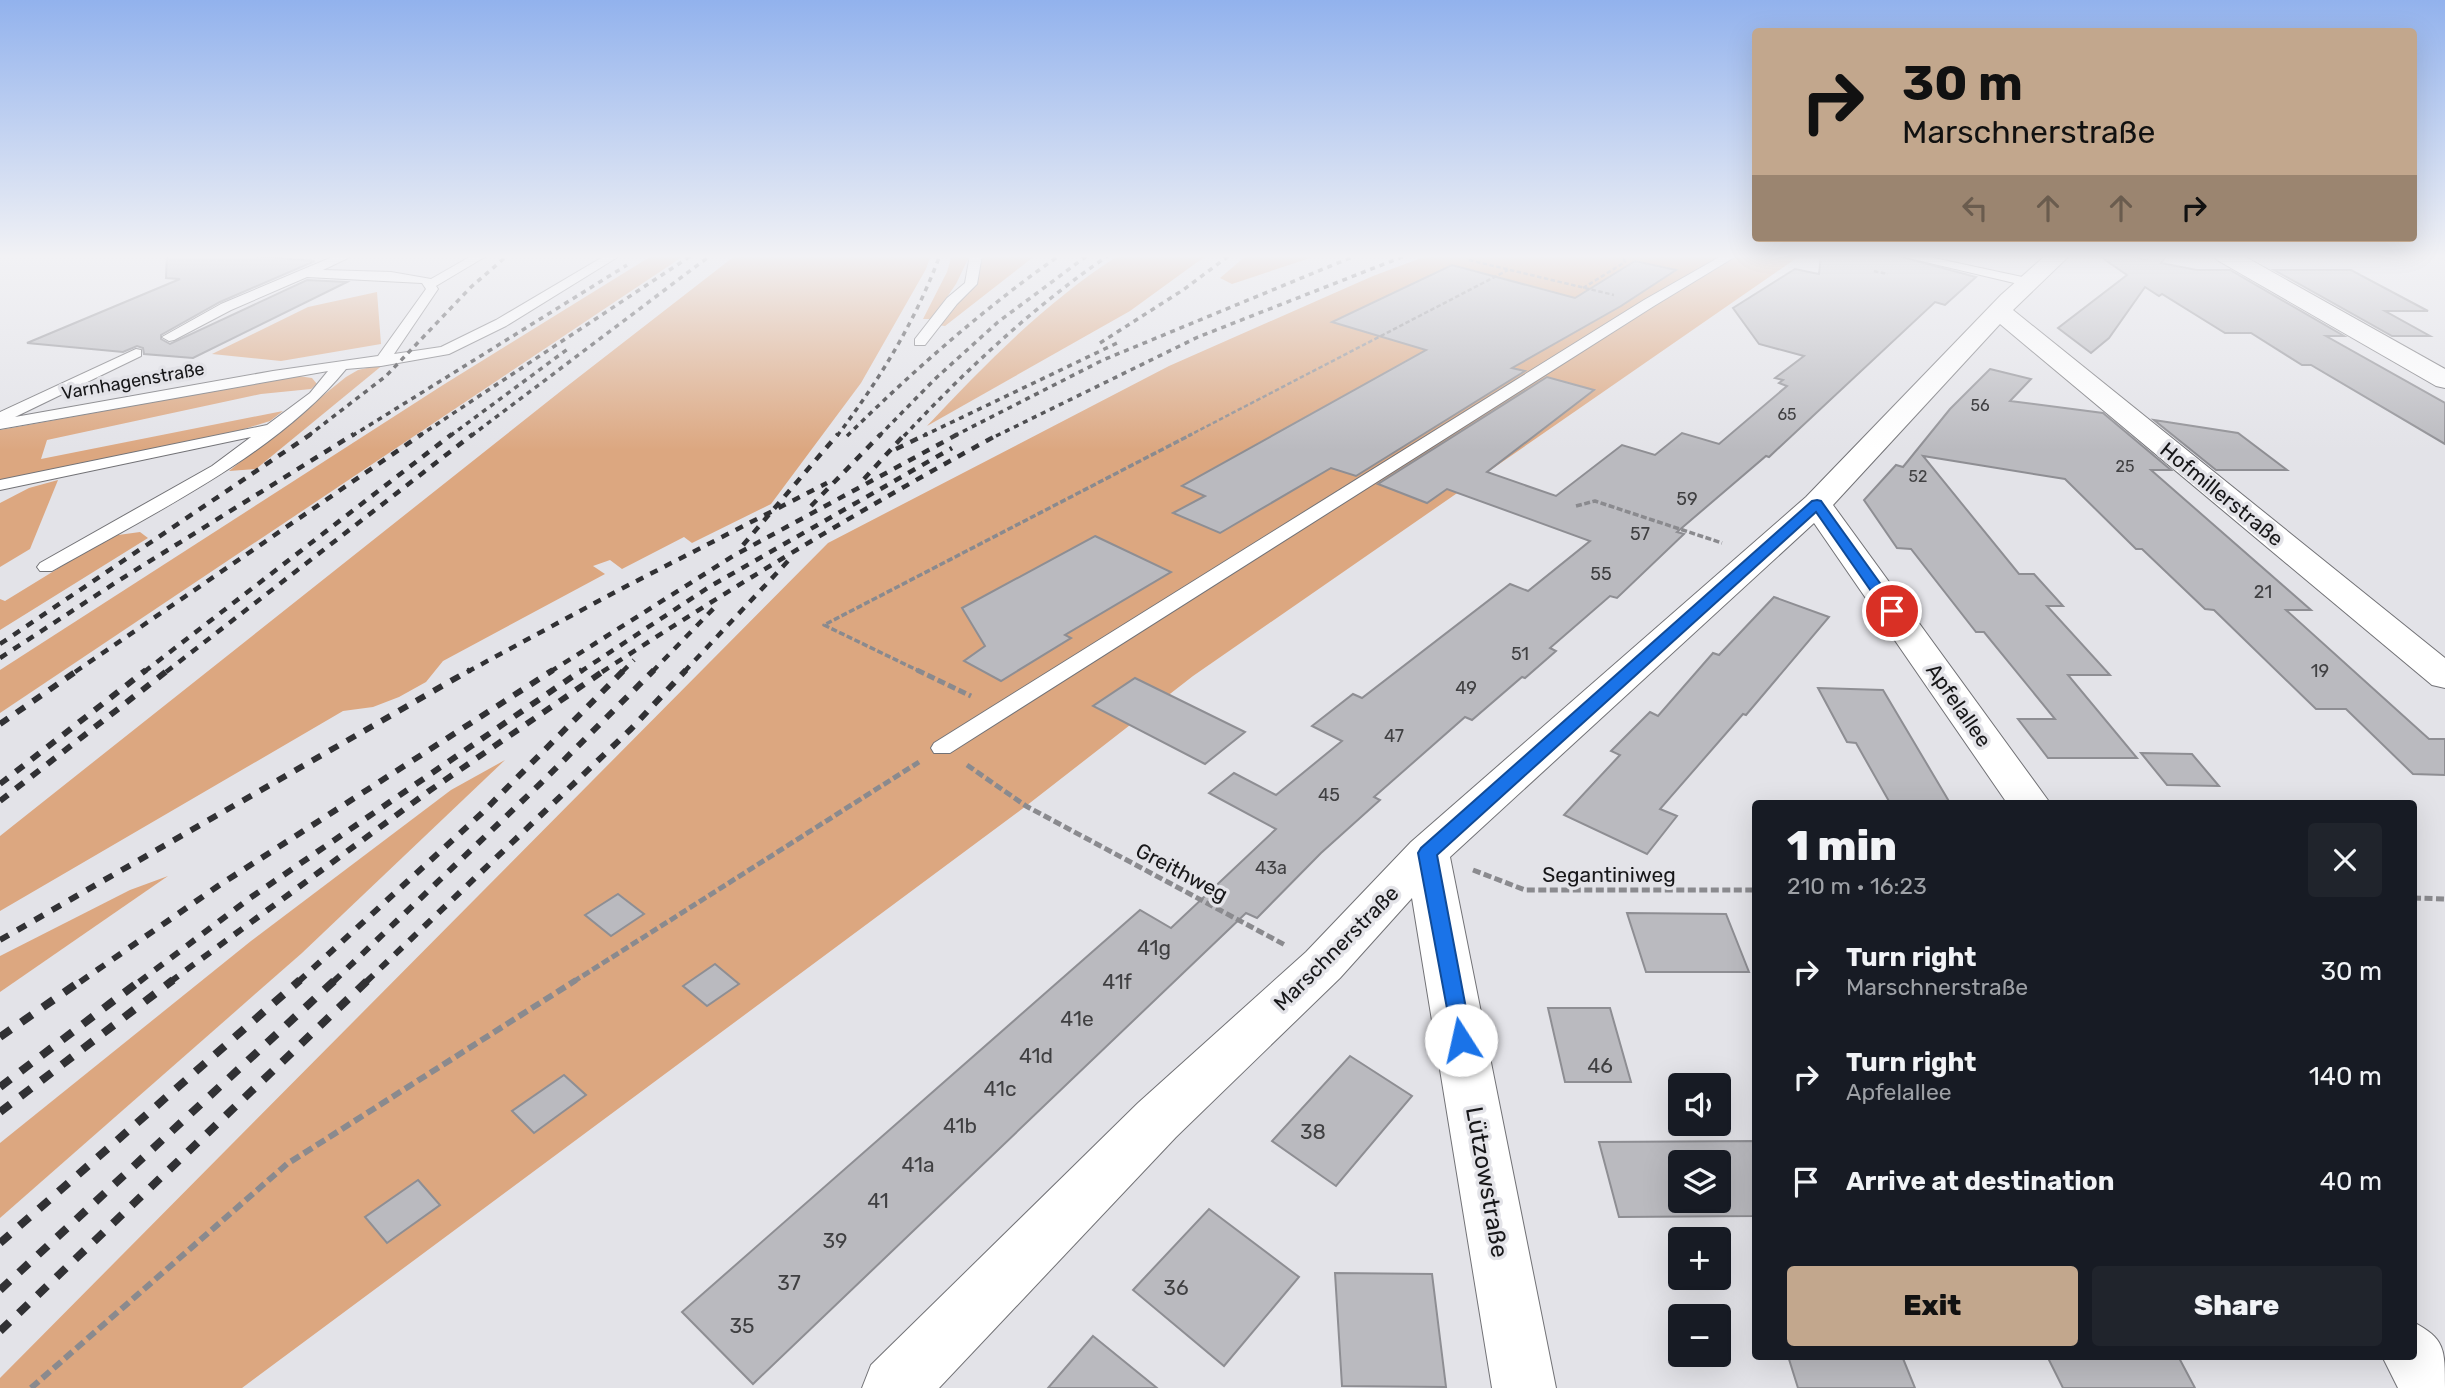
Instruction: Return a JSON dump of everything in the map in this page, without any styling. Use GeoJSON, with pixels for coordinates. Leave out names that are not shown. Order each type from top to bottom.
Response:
{"type":"FeatureCollection","features":[{"type":"Feature","properties":{"kind":"street","name":"Marschnerstraße"},"geometry":{"type":"LineString","coordinates":[[894,1388],[1157,1120],[1323,965],[1427,853],[1817,504],[1991,320]]}},
{"type":"Feature","properties":{"kind":"street","name":"Hofmillerstraße"},"geometry":{"type":"LineString","coordinates":[[2039,320],[2445,677]]}},
{"type":"Feature","properties":{"kind":"street"},"geometry":{"type":"LineString","coordinates":[[2339,320],[2445,380]]}},
{"type":"Feature","properties":{"kind":"street","name":"Apfelallee"},"geometry":{"type":"LineString","coordinates":[[1817,504],[2026,800]]}},
{"type":"Feature","properties":{"kind":"street","name":"Lützowstraße"},"geometry":{"type":"LineString","coordinates":[[1427,853],[1524,1388]]}},
{"type":"Feature","properties":{"kind":"street"},"geometry":{"type":"LineString","coordinates":[[2417,1360],[2437,1388]]}},
{"type":"Feature","properties":{"kind":"lane"},"geometry":{"type":"LineString","coordinates":[[169,337],[202,320]]}},
{"type":"Feature","properties":{"kind":"lane"},"geometry":{"type":"LineString","coordinates":[[381,362],[411,320]]}},
{"type":"Feature","properties":{"kind":"lane","name":"Varnhagenstraße"},"geometry":{"type":"LineString","coordinates":[[0,424],[273,375],[381,362],[444,351],[505,320]]}},
{"type":"Feature","properties":{"kind":"lane"},"geometry":{"type":"LineString","coordinates":[[920,342],[937,320]]}},
{"type":"Feature","properties":{"kind":"lane"},"geometry":{"type":"LineString","coordinates":[[942,748],[1622,320]]}},
{"type":"Feature","properties":{"kind":"lane"},"geometry":{"type":"LineString","coordinates":[[0,418],[136,353]]}},
{"type":"Feature","properties":{"kind":"lane"},"geometry":{"type":"LineString","coordinates":[[46,567],[218,469],[315,396],[340,367]]}},
{"type":"Feature","properties":{"kind":"lane"},"geometry":{"type":"LineString","coordinates":[[4,485],[270,428]]}},
{"type":"Feature","properties":{"kind":"path"},"geometry":{"type":"LineString","coordinates":[[1000,710],[824,625],[1412,320]]}},
{"type":"Feature","properties":{"kind":"path"},"geometry":{"type":"LineString","coordinates":[[1576,506],[1595,501],[1759,555]]}},
{"type":"Feature","properties":{"kind":"path"},"geometry":{"type":"LineString","coordinates":[[30,1388],[287,1164],[942,748]]}},
{"type":"Feature","properties":{"kind":"path","name":"Greithweg"},"geometry":{"type":"LineString","coordinates":[[942,748],[1026,806],[1323,965]]}},
{"type":"Feature","properties":{"kind":"path","name":"Segantiniweg"},"geometry":{"type":"LineString","coordinates":[[1427,853],[1525,890],[1752,890]]}},
{"type":"Feature","properties":{"kind":"path"},"geometry":{"type":"LineString","coordinates":[[2417,898],[2445,899]]}},
{"type":"Feature","properties":{"kind":"shaded area"},"geometry":{"type":"Polygon","coordinates":[[[282,320],[379,320],[381,344],[281,361],[212,354],[282,320]]]}},
{"type":"Feature","properties":{"kind":"shaded area"},"geometry":{"type":"Polygon","coordinates":[[[548,320],[588,320],[0,713],[0,670],[548,320]]]}},
{"type":"Feature","properties":{"kind":"shaded area"},"geometry":{"type":"Polygon","coordinates":[[[653,320],[897,320],[861,383],[771,504],[692,543],[684,537],[622,569],[610,560],[593,566],[605,574],[443,661],[426,682],[373,707],[343,711],[0,911],[0,836],[653,320]]]}},
{"type":"Feature","properties":{"kind":"shaded area"},"geometry":{"type":"Polygon","coordinates":[[[941,320],[953,320],[945,326],[937,325],[941,320]]]}},
{"type":"Feature","properties":{"kind":"shaded area"},"geometry":{"type":"Polygon","coordinates":[[[1035,320],[1115,320],[927,426],[972,379],[1035,320]]]}},
{"type":"Feature","properties":{"kind":"shaded area"},"geometry":{"type":"Polygon","coordinates":[[[1274,320],[1707,320],[1193,676],[1026,806],[242,1388],[0,1388],[0,1378],[828,543],[1169,366],[1274,320]]]}},
{"type":"Feature","properties":{"kind":"shaded area"},"geometry":{"type":"Polygon","coordinates":[[[384,364],[256,469],[229,471],[346,377],[358,370],[384,364]]]}},
{"type":"Feature","properties":{"kind":"shaded area"},"geometry":{"type":"Polygon","coordinates":[[[298,376],[312,378],[317,384],[311,389],[261,394],[47,440],[41,459],[283,411],[270,421],[241,430],[0,481],[0,430],[298,376]]]}},
{"type":"Feature","properties":{"kind":"shaded area"},"geometry":{"type":"Polygon","coordinates":[[[58,480],[30,549],[0,567],[0,503],[29,488],[58,480]]]}},
{"type":"Feature","properties":{"kind":"shaded area"},"geometry":{"type":"Polygon","coordinates":[[[140,532],[148,538],[0,630],[0,599],[5,601],[111,536],[140,532]]]}},
{"type":"Feature","properties":{"kind":"shaded area"},"geometry":{"type":"Polygon","coordinates":[[[505,760],[302,953],[0,1218],[0,1143],[251,941],[451,790],[505,760]]]}},
{"type":"Feature","properties":{"kind":"shaded area"},"geometry":{"type":"Polygon","coordinates":[[[168,876],[0,992],[0,956],[130,890],[168,876]]]}},
{"type":"Feature","properties":{"kind":"building"},"geometry":{"type":"Polygon","coordinates":[[[83,320],[188,320],[161,335],[161,339],[170,344],[222,320],[270,320],[193,358],[144,354],[143,348],[137,346],[123,352],[27,343],[83,320]]]}},
{"type":"Feature","properties":{"kind":"building"},"geometry":{"type":"Polygon","coordinates":[[[1337,320],[1597,320],[1512,368],[1525,371],[1356,476],[1331,468],[1220,533],[1173,513],[1205,496],[1182,486],[1426,350],[1332,322],[1337,320]]]}},
{"type":"Feature","properties":{"kind":"building"},"geometry":{"type":"Polygon","coordinates":[[[1742,320],[1916,320],[1769,457],[1766,456],[1677,532],[1684,534],[1617,598],[1610,596],[1550,648],[1556,651],[1525,678],[1522,677],[1472,720],[1465,717],[1374,797],[1380,800],[1321,853],[1257,918],[1246,913],[753,1384],[682,1312],[1140,910],[1171,928],[1276,829],[1209,793],[1234,773],[1276,795],[1342,741],[1312,726],[1353,694],[1362,698],[1510,584],[1528,591],[1590,541],[1447,489],[1427,503],[1378,484],[1547,377],[1594,390],[1487,472],[1556,496],[1622,445],[1655,455],[1682,433],[1719,444],[1787,386],[1779,383],[1783,380],[1775,378],[1804,356],[1759,344],[1742,320]]]}},
{"type":"Feature","properties":{"kind":"building"},"geometry":{"type":"Polygon","coordinates":[[[2069,320],[2122,320],[2109,338],[2091,353],[2058,328],[2069,320]]]}},
{"type":"Feature","properties":{"kind":"building"},"geometry":{"type":"Polygon","coordinates":[[[2204,320],[2316,320],[2344,336],[2326,336],[2445,403],[2445,444],[2311,365],[2302,365],[2251,333],[2225,333],[2204,320]]]}},
{"type":"Feature","properties":{"kind":"building"},"geometry":{"type":"Polygon","coordinates":[[[2363,320],[2401,320],[2430,336],[2392,336],[2363,320]]]}},
{"type":"Feature","properties":{"kind":"building"},"geometry":{"type":"Polygon","coordinates":[[[1990,369],[2031,379],[2010,401],[2103,413],[2171,470],[2151,470],[2311,610],[2286,610],[2429,739],[2445,739],[2445,775],[2413,774],[2346,709],[2316,709],[2214,610],[2205,609],[2142,549],[2136,549],[2065,479],[1923,456],[2019,574],[2034,574],[2063,606],[2047,606],[2110,675],[2068,675],[2137,758],[2048,758],[2018,719],[2055,719],[1984,632],[1976,632],[1911,549],[1897,548],[1864,500],[1896,465],[1903,467],[1950,409],[1990,369]]]}},
{"type":"Feature","properties":{"kind":"building"},"geometry":{"type":"Polygon","coordinates":[[[2154,420],[2238,433],[2287,470],[2216,470],[2154,420]]]}},
{"type":"Feature","properties":{"kind":"building"},"geometry":{"type":"Polygon","coordinates":[[[1095,536],[1171,572],[1065,635],[1071,638],[1001,681],[964,661],[985,646],[962,608],[1095,536]]]}},
{"type":"Feature","properties":{"kind":"building"},"geometry":{"type":"Polygon","coordinates":[[[1774,597],[1829,617],[1746,715],[1743,714],[1660,809],[1677,816],[1647,854],[1564,815],[1620,755],[1611,751],[1650,712],[1658,716],[1713,653],[1719,655],[1774,597]]]}},
{"type":"Feature","properties":{"kind":"building"},"geometry":{"type":"Polygon","coordinates":[[[1135,678],[1245,732],[1205,764],[1093,706],[1135,678]]]}},
{"type":"Feature","properties":{"kind":"building"},"geometry":{"type":"Polygon","coordinates":[[[1818,688],[1883,690],[1948,800],[1888,800],[1856,743],[1847,742],[1818,688]]]}},
{"type":"Feature","properties":{"kind":"building"},"geometry":{"type":"Polygon","coordinates":[[[2141,753],[2192,754],[2219,786],[2167,785],[2141,753]]]}},
{"type":"Feature","properties":{"kind":"building"},"geometry":{"type":"Polygon","coordinates":[[[618,894],[644,914],[611,936],[585,915],[618,894]]]}},
{"type":"Feature","properties":{"kind":"building"},"geometry":{"type":"Polygon","coordinates":[[[1627,913],[1726,914],[1749,972],[1646,972],[1627,913]]]}},
{"type":"Feature","properties":{"kind":"building"},"geometry":{"type":"Polygon","coordinates":[[[715,964],[739,984],[707,1006],[683,986],[715,964]]]}},
{"type":"Feature","properties":{"kind":"building"},"geometry":{"type":"Polygon","coordinates":[[[1548,1008],[1610,1008],[1631,1082],[1565,1082],[1548,1008]]]}},
{"type":"Feature","properties":{"kind":"building"},"geometry":{"type":"Polygon","coordinates":[[[1350,1056],[1412,1096],[1336,1186],[1272,1141],[1350,1056]]]}},
{"type":"Feature","properties":{"kind":"building"},"geometry":{"type":"Polygon","coordinates":[[[564,1075],[586,1095],[534,1133],[512,1111],[564,1075]]]}},
{"type":"Feature","properties":{"kind":"building"},"geometry":{"type":"Polygon","coordinates":[[[1752,1141],[1752,1216],[1619,1217],[1599,1142],[1752,1141]]]}},
{"type":"Feature","properties":{"kind":"building"},"geometry":{"type":"Polygon","coordinates":[[[418,1180],[440,1205],[387,1243],[365,1217],[418,1180]]]}},
{"type":"Feature","properties":{"kind":"building"},"geometry":{"type":"Polygon","coordinates":[[[1209,1209],[1299,1277],[1224,1366],[1133,1290],[1209,1209]]]}},
{"type":"Feature","properties":{"kind":"building"},"geometry":{"type":"Polygon","coordinates":[[[1335,1273],[1432,1274],[1446,1387],[1342,1386],[1335,1273]]]}},
{"type":"Feature","properties":{"kind":"building"},"geometry":{"type":"Polygon","coordinates":[[[1093,1336],[1157,1388],[1048,1388],[1093,1336]]]}},
{"type":"Feature","properties":{"kind":"building"},"geometry":{"type":"Polygon","coordinates":[[[1789,1360],[1904,1360],[1915,1388],[1798,1388],[1789,1360]]]}},
{"type":"Feature","properties":{"kind":"building"},"geometry":{"type":"Polygon","coordinates":[[[2049,1360],[2180,1360],[2195,1388],[2063,1388],[2049,1360]]]}},
{"type":"Feature","properties":{"kind":"railway"},"geometry":{"type":"LineString","coordinates":[[308,436],[386,376],[440,320]]}},
{"type":"Feature","properties":{"kind":"railway"},"geometry":{"type":"LineString","coordinates":[[352,436],[539,320]]}},
{"type":"Feature","properties":{"kind":"railway"},"geometry":{"type":"LineString","coordinates":[[422,434],[594,320]]}},
{"type":"Feature","properties":{"kind":"railway"},"geometry":{"type":"LineString","coordinates":[[471,436],[625,320]]}},
{"type":"Feature","properties":{"kind":"railway"},"geometry":{"type":"LineString","coordinates":[[837,436],[868,393],[911,320]]}},
{"type":"Feature","properties":{"kind":"railway"},"geometry":{"type":"LineString","coordinates":[[847,436],[898,387],[976,320]]}},
{"type":"Feature","properties":{"kind":"railway"},"geometry":{"type":"LineString","coordinates":[[879,436],[936,378],[1001,320]]}},
{"type":"Feature","properties":{"kind":"railway"},"geometry":{"type":"LineString","coordinates":[[904,436],[952,387],[1026,320]]}},
{"type":"Feature","properties":{"kind":"railway"},"geometry":{"type":"LineString","coordinates":[[1100,343],[1136,320]]}},
{"type":"Feature","properties":{"kind":"railway"},"geometry":{"type":"LineString","coordinates":[[954,436],[1103,360],[1200,320]]}},
{"type":"Feature","properties":{"kind":"railway"},"geometry":{"type":"LineString","coordinates":[[996,436],[1198,337],[1242,320]]}},
{"type":"Feature","properties":{"kind":"railway"},"geometry":{"type":"LineString","coordinates":[[923,436],[1117,343]]}},
{"type":"Feature","properties":{"kind":"railway"},"geometry":{"type":"LineString","coordinates":[[450,436],[569,348]]}},
{"type":"Feature","properties":{"kind":"railway"},"geometry":{"type":"LineString","coordinates":[[0,644],[311,434]]}},
{"type":"Feature","properties":{"kind":"railway"},"geometry":{"type":"LineString","coordinates":[[0,658],[354,434]]}},
{"type":"Feature","properties":{"kind":"railway"},"geometry":{"type":"LineString","coordinates":[[75,672],[422,434]]}},
{"type":"Feature","properties":{"kind":"railway"},"geometry":{"type":"LineString","coordinates":[[144,672],[452,434]]}},
{"type":"Feature","properties":{"kind":"railway"},"geometry":{"type":"LineString","coordinates":[[166,672],[473,434]]}},
{"type":"Feature","properties":{"kind":"railway"},"geometry":{"type":"LineString","coordinates":[[772,511],[838,434]]}},
{"type":"Feature","properties":{"kind":"railway"},"geometry":{"type":"LineString","coordinates":[[811,506],[881,434]]}},
{"type":"Feature","properties":{"kind":"railway"},"geometry":{"type":"LineString","coordinates":[[864,479],[905,434]]}},
{"type":"Feature","properties":{"kind":"railway"},"geometry":{"type":"LineString","coordinates":[[896,449],[927,434]]}},
{"type":"Feature","properties":{"kind":"railway"},"geometry":{"type":"LineString","coordinates":[[550,672],[733,556],[958,434]]}},
{"type":"Feature","properties":{"kind":"railway"},"geometry":{"type":"LineString","coordinates":[[603,671],[798,549],[999,434]]}},
{"type":"Feature","properties":{"kind":"railway"},"geometry":{"type":"LineString","coordinates":[[580,672],[709,587],[952,448]]}},
{"type":"Feature","properties":{"kind":"railway"},"geometry":{"type":"LineString","coordinates":[[772,511],[827,483]]}},
{"type":"Feature","properties":{"kind":"railway"},"geometry":{"type":"LineString","coordinates":[[467,672],[772,511]]}},
{"type":"Feature","properties":{"kind":"railway"},"geometry":{"type":"LineString","coordinates":[[743,545],[772,511]]}},
{"type":"Feature","properties":{"kind":"railway"},"geometry":{"type":"LineString","coordinates":[[684,672],[788,561]]}},
{"type":"Feature","properties":{"kind":"railway"},"geometry":{"type":"LineString","coordinates":[[652,672],[715,607]]}},
{"type":"Feature","properties":{"kind":"railway"},"geometry":{"type":"LineString","coordinates":[[624,670],[634,660]]}},
{"type":"Feature","properties":{"kind":"railway"},"geometry":{"type":"LineString","coordinates":[[0,724],[78,670]]}},
{"type":"Feature","properties":{"kind":"railway"},"geometry":{"type":"LineString","coordinates":[[0,784],[146,670]]}},
{"type":"Feature","properties":{"kind":"railway"},"geometry":{"type":"LineString","coordinates":[[0,801],[168,670]]}},
{"type":"Feature","properties":{"kind":"railway"},"geometry":{"type":"LineString","coordinates":[[0,940],[470,670]]}},
{"type":"Feature","properties":{"kind":"railway"},"geometry":{"type":"LineString","coordinates":[[80,982],[218,886],[553,670]]}},
{"type":"Feature","properties":{"kind":"railway"},"geometry":{"type":"LineString","coordinates":[[139,982],[250,898],[582,670]]}},
{"type":"Feature","properties":{"kind":"railway"},"geometry":{"type":"LineString","coordinates":[[298,982],[482,813],[624,670]]}},
{"type":"Feature","properties":{"kind":"railway"},"geometry":{"type":"LineString","coordinates":[[366,982],[631,729],[686,670]]}},
{"type":"Feature","properties":{"kind":"railway"},"geometry":{"type":"LineString","coordinates":[[170,982],[429,791],[603,671]]}},
{"type":"Feature","properties":{"kind":"railway"},"geometry":{"type":"LineString","coordinates":[[333,982],[541,783],[652,672]]}},
{"type":"Feature","properties":{"kind":"railway"},"geometry":{"type":"LineString","coordinates":[[0,1037],[82,980]]}},
{"type":"Feature","properties":{"kind":"railway"},"geometry":{"type":"LineString","coordinates":[[0,1087],[141,980]]}},
{"type":"Feature","properties":{"kind":"railway"},"geometry":{"type":"LineString","coordinates":[[0,1112],[173,980]]}},
{"type":"Feature","properties":{"kind":"railway"},"geometry":{"type":"LineString","coordinates":[[0,1243],[300,980]]}},
{"type":"Feature","properties":{"kind":"railway"},"geometry":{"type":"LineString","coordinates":[[0,1290],[335,980]]}},
{"type":"Feature","properties":{"kind":"railway"},"geometry":{"type":"LineString","coordinates":[[0,1331],[368,980]]}},
{"type":"Feature","properties":{"kind":"route"},"geometry":{"type":"LineString","coordinates":[[1461,1040],[1427,853],[1817,504],[1892,611]]}}]}
